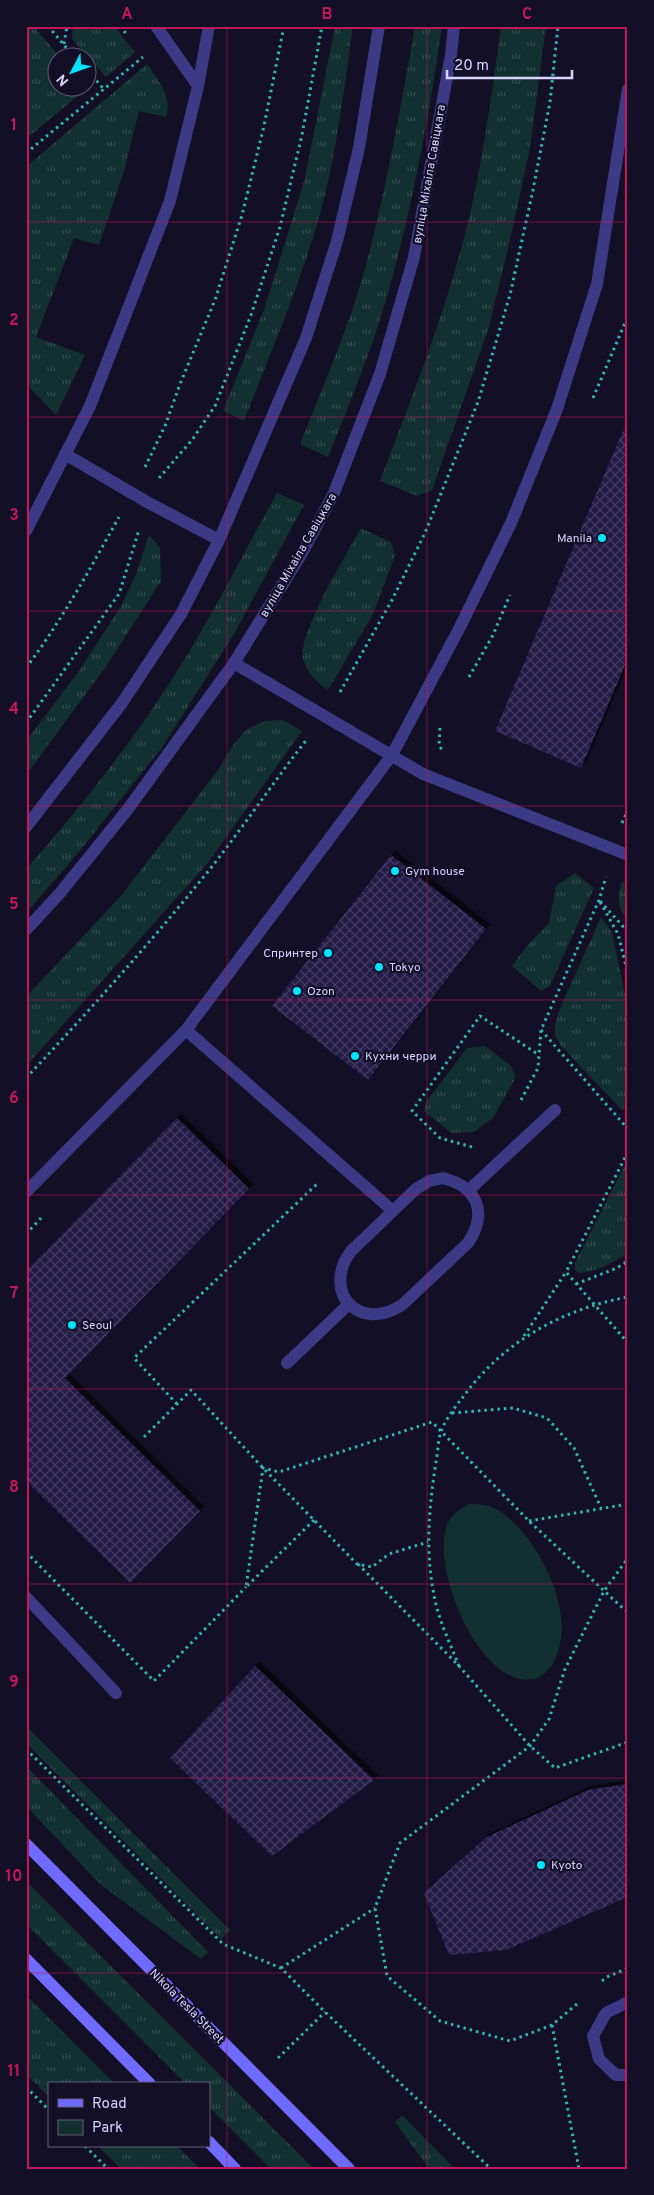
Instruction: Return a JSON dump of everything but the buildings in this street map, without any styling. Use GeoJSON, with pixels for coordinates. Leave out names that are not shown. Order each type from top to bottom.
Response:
{"type":"FeatureCollection","features":[{"type":"Feature","properties":{"kind":"main road","name":"Nikola Tesla Street"},"geometry":{"type":"LineString","coordinates":[[26,1844],[349,2169]]}},
{"type":"Feature","properties":{"kind":"main road"},"geometry":{"type":"LineString","coordinates":[[26,1959],[148,2082]]}},
{"type":"Feature","properties":{"kind":"main road"},"geometry":{"type":"LineString","coordinates":[[210,2143],[235,2169]]}},
{"type":"Feature","properties":{"kind":"street"},"geometry":{"type":"LineString","coordinates":[[156,26],[198,86]]}},
{"type":"Feature","properties":{"kind":"street"},"geometry":{"type":"LineString","coordinates":[[26,531],[90,406],[170,201],[198,86],[210,26]]}},
{"type":"Feature","properties":{"kind":"street"},"geometry":{"type":"LineString","coordinates":[[26,827],[122,703],[180,614],[219,540],[306,338],[336,241],[359,148],[379,26]]}},
{"type":"Feature","properties":{"kind":"street","name":"вуліца Міхаіла Савіцкага"},"geometry":{"type":"LineString","coordinates":[[26,930],[60,893],[128,809],[234,663],[302,553],[334,493],[380,374],[414,257],[451,55],[454,26]]}},
{"type":"Feature","properties":{"kind":"street"},"geometry":{"type":"LineString","coordinates":[[26,1192],[186,1030],[392,755],[460,627],[511,523],[557,409],[596,284],[628,89]]}},
{"type":"Feature","properties":{"kind":"street"},"geometry":{"type":"LineString","coordinates":[[66,454],[147,502],[219,540]]}},
{"type":"Feature","properties":{"kind":"street"},"geometry":{"type":"LineString","coordinates":[[234,663],[423,774],[628,855]]}},
{"type":"Feature","properties":{"kind":"street"},"geometry":{"type":"LineString","coordinates":[[186,1030],[393,1210]]}},
{"type":"Feature","properties":{"kind":"street"},"geometry":{"type":"LineString","coordinates":[[468,1190],[555,1110]]}},
{"type":"Feature","properties":{"kind":"street"},"geometry":{"type":"LineString","coordinates":[[443,1178],[457,1182],[468,1190],[477,1203],[479,1217],[476,1231],[468,1243],[402,1305],[390,1313],[375,1315],[361,1312],[349,1304],[342,1291],[338,1277],[342,1262],[393,1210],[428,1181],[443,1178]]}},
{"type":"Feature","properties":{"kind":"street"},"geometry":{"type":"LineString","coordinates":[[287,1363],[349,1304]]}},
{"type":"Feature","properties":{"kind":"street"},"geometry":{"type":"LineString","coordinates":[[26,1597],[116,1692]]}},
{"type":"Feature","properties":{"kind":"street"},"geometry":{"type":"LineString","coordinates":[[628,2002],[606,2013],[592,2036],[599,2059],[616,2075],[628,2075]]}},
{"type":"Feature","properties":{"kind":"path"},"geometry":{"type":"LineString","coordinates":[[48,26],[67,48]]}},
{"type":"Feature","properties":{"kind":"path"},"geometry":{"type":"LineString","coordinates":[[64,45],[67,26]]}},
{"type":"Feature","properties":{"kind":"path"},"geometry":{"type":"LineString","coordinates":[[120,26],[132,41]]}},
{"type":"Feature","properties":{"kind":"path"},"geometry":{"type":"LineString","coordinates":[[26,668],[80,589],[132,493],[165,426],[218,291],[242,215],[260,144],[284,26]]}},
{"type":"Feature","properties":{"kind":"path"},"geometry":{"type":"LineString","coordinates":[[26,723],[119,594],[155,482],[192,440],[215,406],[251,315],[280,227],[302,135],[322,26]]}},
{"type":"Feature","properties":{"kind":"path"},"geometry":{"type":"LineString","coordinates":[[26,1078],[148,943],[211,867],[272,783],[326,717],[392,600],[425,533],[478,402],[510,295],[550,102],[558,26]]}},
{"type":"Feature","properties":{"kind":"path"},"geometry":{"type":"LineString","coordinates":[[26,153],[144,56],[138,49]]}},
{"type":"Feature","properties":{"kind":"path"},"geometry":{"type":"LineString","coordinates":[[98,82],[103,88]]}},
{"type":"Feature","properties":{"kind":"path"},"geometry":{"type":"LineString","coordinates":[[589,407],[628,316]]}},
{"type":"Feature","properties":{"kind":"path"},"geometry":{"type":"LineString","coordinates":[[464,684],[493,635],[513,589]]}},
{"type":"Feature","properties":{"kind":"path"},"geometry":{"type":"LineString","coordinates":[[440,725],[438,745],[444,752]]}},
{"type":"Feature","properties":{"kind":"path"},"geometry":{"type":"LineString","coordinates":[[517,1107],[538,1068],[541,1030],[599,900],[614,848],[628,810]]}},
{"type":"Feature","properties":{"kind":"path"},"geometry":{"type":"LineString","coordinates":[[599,900],[628,932]]}},
{"type":"Feature","properties":{"kind":"path"},"geometry":{"type":"LineString","coordinates":[[599,900],[618,934],[628,974]]}},
{"type":"Feature","properties":{"kind":"path"},"geometry":{"type":"LineString","coordinates":[[475,1147],[440,1138],[412,1111],[480,1016],[539,1055]]}},
{"type":"Feature","properties":{"kind":"path"},"geometry":{"type":"LineString","coordinates":[[541,1030],[628,1129]]}},
{"type":"Feature","properties":{"kind":"path"},"geometry":{"type":"LineString","coordinates":[[523,1338],[566,1272],[628,1152]]}},
{"type":"Feature","properties":{"kind":"path"},"geometry":{"type":"LineString","coordinates":[[177,1404],[134,1358],[319,1183],[312,1175]]}},
{"type":"Feature","properties":{"kind":"path"},"geometry":{"type":"LineString","coordinates":[[26,1234],[47,1212]]}},
{"type":"Feature","properties":{"kind":"path"},"geometry":{"type":"LineString","coordinates":[[576,1284],[617,1268],[628,1261]]}},
{"type":"Feature","properties":{"kind":"path"},"geometry":{"type":"LineString","coordinates":[[566,1272],[628,1343]]}},
{"type":"Feature","properties":{"kind":"path"},"geometry":{"type":"LineString","coordinates":[[458,1666],[434,1596],[428,1542],[429,1506],[442,1430],[472,1384],[496,1359],[523,1338],[562,1316],[594,1305],[628,1297]]}},
{"type":"Feature","properties":{"kind":"path"},"geometry":{"type":"LineString","coordinates":[[144,1437],[192,1390],[263,1468],[458,1666],[530,1746],[555,1768],[628,1742]]}},
{"type":"Feature","properties":{"kind":"path"},"geometry":{"type":"LineString","coordinates":[[452,1413],[513,1408],[547,1418],[574,1448],[601,1508]]}},
{"type":"Feature","properties":{"kind":"path"},"geometry":{"type":"LineString","coordinates":[[263,1468],[279,1472],[432,1422],[442,1430],[528,1521],[628,1613]]}},
{"type":"Feature","properties":{"kind":"path"},"geometry":{"type":"LineString","coordinates":[[246,1587],[263,1468]]}},
{"type":"Feature","properties":{"kind":"path"},"geometry":{"type":"LineString","coordinates":[[528,1521],[628,1504]]}},
{"type":"Feature","properties":{"kind":"path"},"geometry":{"type":"LineString","coordinates":[[26,1552],[154,1681],[314,1520]]}},
{"type":"Feature","properties":{"kind":"path"},"geometry":{"type":"LineString","coordinates":[[358,1564],[372,1567],[389,1554],[428,1542]]}},
{"type":"Feature","properties":{"kind":"path"},"geometry":{"type":"LineString","coordinates":[[580,2001],[552,2026],[510,2041],[440,2021],[387,1976],[375,1908],[400,1843],[530,1746],[549,1719],[565,1669],[604,1591],[628,1558]]}},
{"type":"Feature","properties":{"kind":"path"},"geometry":{"type":"LineString","coordinates":[[26,1750],[224,1944],[281,1968],[491,2169]]}},
{"type":"Feature","properties":{"kind":"path"},"geometry":{"type":"LineString","coordinates":[[281,1968],[375,1908]]}},
{"type":"Feature","properties":{"kind":"path"},"geometry":{"type":"LineString","coordinates":[[600,1983],[607,1977],[628,1968]]}},
{"type":"Feature","properties":{"kind":"path"},"geometry":{"type":"LineString","coordinates":[[258,2078],[325,2012]]}},
{"type":"Feature","properties":{"kind":"path"},"geometry":{"type":"LineString","coordinates":[[552,2026],[579,2169]]}},
{"type":"Feature","properties":{"kind":"path"},"geometry":{"type":"LineString","coordinates":[[26,2087],[48,2109]]}},
{"type":"Feature","properties":{"kind":"path"},"geometry":{"type":"LineString","coordinates":[[87,2148],[108,2169]]}},
{"type":"Feature","properties":{"kind":"green space"},"geometry":{"type":"Polygon","coordinates":[[[26,26],[33,26],[52,48],[48,48],[48,98],[75,98],[26,139],[26,26]]]}},
{"type":"Feature","properties":{"kind":"green space"},"geometry":{"type":"Polygon","coordinates":[[[73,26],[114,26],[135,52],[106,77],[98,68],[98,48],[80,48],[72,39],[73,26]]]}},
{"type":"Feature","properties":{"kind":"green space"},"geometry":{"type":"Polygon","coordinates":[[[335,26],[353,26],[340,121],[326,191],[312,241],[294,293],[244,421],[223,411],[265,307],[305,178],[335,26]]]}},
{"type":"Feature","properties":{"kind":"green space"},"geometry":{"type":"Polygon","coordinates":[[[415,26],[442,26],[419,163],[396,264],[381,318],[328,457],[300,444],[327,378],[360,287],[387,176],[415,26]]]}},
{"type":"Feature","properties":{"kind":"green space"},"geometry":{"type":"Polygon","coordinates":[[[501,26],[546,26],[530,149],[488,330],[432,490],[417,496],[380,481],[435,333],[463,242],[481,162],[501,26]]]}},
{"type":"Feature","properties":{"kind":"green space"},"geometry":{"type":"Polygon","coordinates":[[[147,64],[166,96],[168,110],[166,117],[139,111],[124,171],[99,245],[74,238],[36,337],[85,355],[56,415],[26,384],[26,167],[147,64]]]}},
{"type":"Feature","properties":{"kind":"green space"},"geometry":{"type":"Polygon","coordinates":[[[277,493],[304,505],[234,634],[163,746],[79,852],[26,913],[26,869],[97,785],[162,695],[210,616],[277,493]]]}},
{"type":"Feature","properties":{"kind":"green space"},"geometry":{"type":"Polygon","coordinates":[[[361,528],[391,542],[395,556],[373,614],[328,690],[309,672],[303,658],[303,647],[315,613],[361,528]]]}},
{"type":"Feature","properties":{"kind":"green space"},"geometry":{"type":"Polygon","coordinates":[[[149,535],[160,548],[161,581],[107,665],[26,775],[26,741],[79,671],[121,606],[136,574],[149,535]]]}},
{"type":"Feature","properties":{"kind":"green space"},"geometry":{"type":"Polygon","coordinates":[[[283,720],[302,731],[207,864],[26,1066],[26,997],[120,897],[218,770],[233,745],[246,730],[264,721],[283,720]]]}},
{"type":"Feature","properties":{"kind":"green space"},"geometry":{"type":"Polygon","coordinates":[[[575,873],[594,888],[550,986],[541,991],[512,966],[527,946],[549,923],[556,886],[575,873]]]}},
{"type":"Feature","properties":{"kind":"green space"},"geometry":{"type":"Polygon","coordinates":[[[628,880],[628,920],[620,907],[619,898],[621,883],[628,880]]]}},
{"type":"Feature","properties":{"kind":"green space"},"geometry":{"type":"Polygon","coordinates":[[[601,917],[612,932],[628,1009],[627,1110],[622,1110],[561,1046],[555,1036],[555,1024],[561,1006],[601,917]]]}},
{"type":"Feature","properties":{"kind":"green space"},"geometry":{"type":"Polygon","coordinates":[[[485,1046],[511,1066],[516,1077],[493,1118],[474,1132],[451,1133],[424,1111],[426,1102],[467,1048],[485,1046]]]}},
{"type":"Feature","properties":{"kind":"green space"},"geometry":{"type":"Polygon","coordinates":[[[628,1159],[628,1254],[599,1269],[579,1273],[575,1270],[575,1263],[628,1159]]]}},
{"type":"Feature","properties":{"kind":"green space"},"geometry":{"type":"Polygon","coordinates":[[[468,1504],[491,1507],[508,1517],[531,1543],[549,1575],[561,1612],[562,1631],[559,1648],[552,1665],[544,1674],[535,1679],[515,1678],[496,1666],[479,1647],[464,1623],[453,1596],[446,1569],[444,1544],[447,1525],[456,1513],[468,1504]]]}},
{"type":"Feature","properties":{"kind":"green space"},"geometry":{"type":"Polygon","coordinates":[[[26,1726],[230,1930],[221,1939],[26,1743],[26,1726]]]}},
{"type":"Feature","properties":{"kind":"green space"},"geometry":{"type":"Polygon","coordinates":[[[26,1766],[208,1952],[201,1959],[100,1884],[26,1806],[26,1766]]]}},
{"type":"Feature","properties":{"kind":"green space"},"geometry":{"type":"Polygon","coordinates":[[[26,1881],[314,2169],[271,2169],[210,2108],[210,2082],[184,2082],[26,1924],[26,1881]]]}},
{"type":"Feature","properties":{"kind":"green space"},"geometry":{"type":"Polygon","coordinates":[[[26,1995],[113,2082],[48,2082],[48,2096],[26,2074],[26,1995]]]}},
{"type":"Feature","properties":{"kind":"green space"},"geometry":{"type":"Polygon","coordinates":[[[402,2115],[455,2169],[429,2169],[395,2122],[402,2115]]]}},
{"type":"Feature","properties":{"kind":"green space"},"geometry":{"type":"Polygon","coordinates":[[[100,2148],[179,2148],[200,2169],[121,2169],[100,2148]]]}},
{"type":"Feature","properties":{"kind":"place","name":"Manila"},"geometry":{"type":"Point","coordinates":[602,538]}},
{"type":"Feature","properties":{"kind":"place","name":"Gym house"},"geometry":{"type":"Point","coordinates":[395,871]}},
{"type":"Feature","properties":{"kind":"place","name":"Спринтер"},"geometry":{"type":"Point","coordinates":[328,953]}},
{"type":"Feature","properties":{"kind":"place","name":"Tokyo"},"geometry":{"type":"Point","coordinates":[379,967]}},
{"type":"Feature","properties":{"kind":"place","name":"Ozon"},"geometry":{"type":"Point","coordinates":[297,991]}},
{"type":"Feature","properties":{"kind":"place","name":"Кухни черри"},"geometry":{"type":"Point","coordinates":[355,1056]}},
{"type":"Feature","properties":{"kind":"place","name":"Seoul"},"geometry":{"type":"Point","coordinates":[72,1325]}},
{"type":"Feature","properties":{"kind":"place","name":"Kyoto"},"geometry":{"type":"Point","coordinates":[541,1865]}}]}
